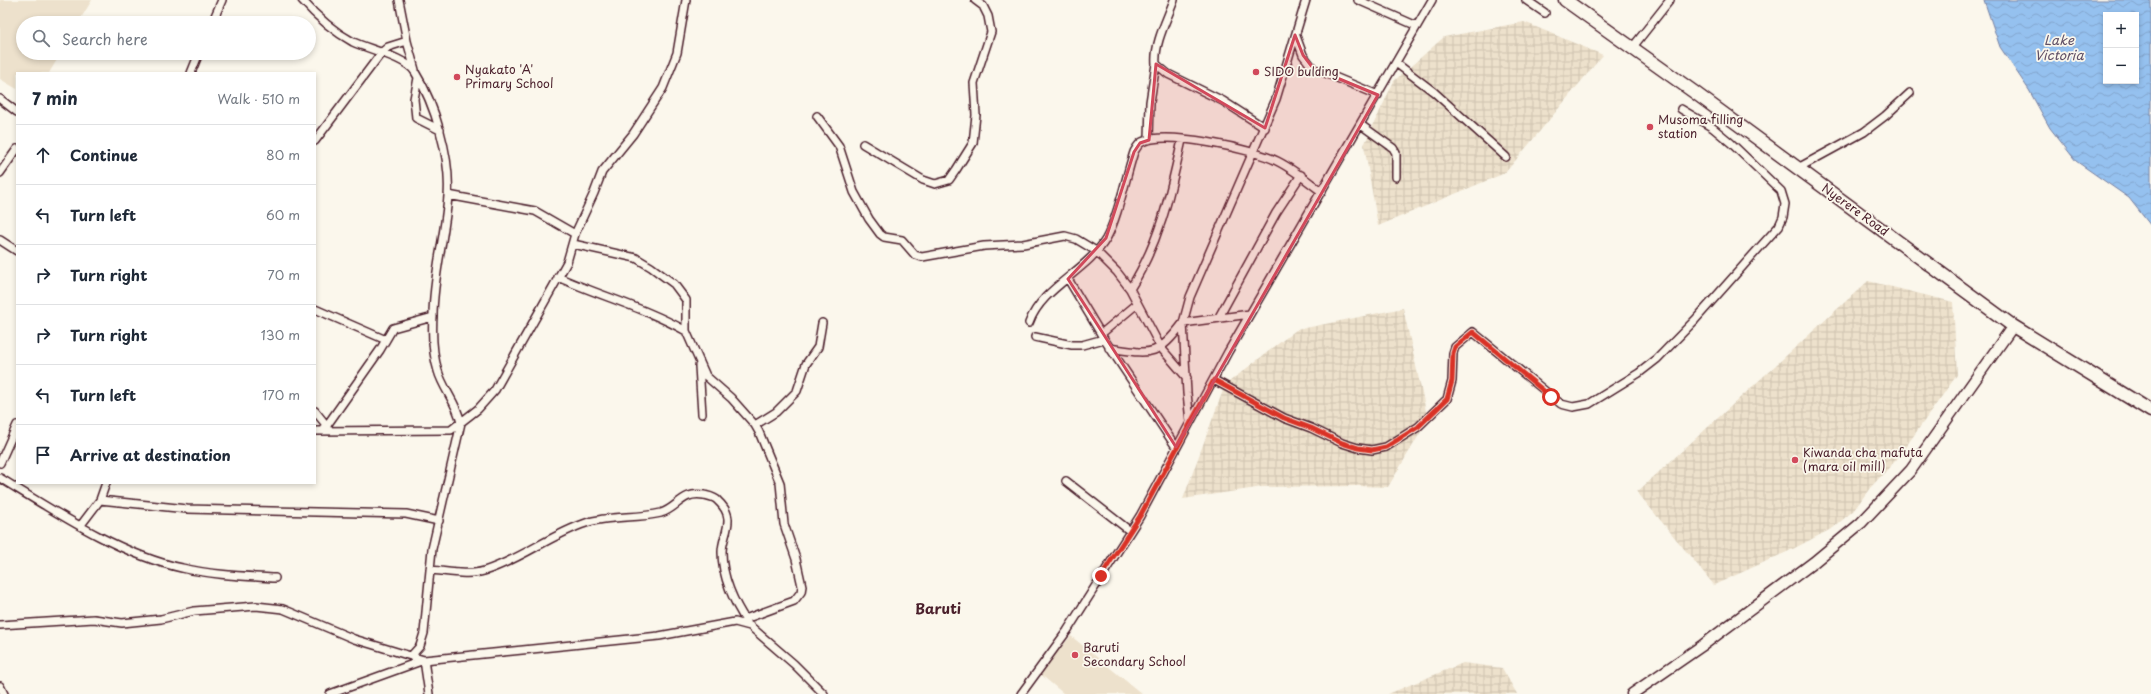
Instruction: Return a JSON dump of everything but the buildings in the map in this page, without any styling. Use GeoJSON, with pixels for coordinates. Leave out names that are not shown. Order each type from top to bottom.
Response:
{"type":"FeatureCollection","features":[{"type":"Feature","properties":{"kind":"main road","name":"Nyerere Road"},"geometry":{"type":"LineString","coordinates":[[1565,0],[1798,168],[2013,326],[2129,399],[2151,411]]}},
{"type":"Feature","properties":{"kind":"street"},"geometry":{"type":"LineString","coordinates":[[215,16],[222,0]]}},
{"type":"Feature","properties":{"kind":"street"},"geometry":{"type":"LineString","coordinates":[[302,0],[329,27],[354,42],[382,52],[415,70]]}},
{"type":"Feature","properties":{"kind":"street"},"geometry":{"type":"LineString","coordinates":[[399,0],[407,41],[415,70],[440,130],[446,164],[448,195],[435,284],[433,317],[438,372],[458,411],[461,423],[432,549],[424,633],[420,646],[411,656]]}},
{"type":"Feature","properties":{"kind":"street"},"geometry":{"type":"LineString","coordinates":[[316,431],[325,429],[451,430],[478,408],[495,390],[558,277],[602,172],[632,134],[663,88],[676,53],[686,0]]}},
{"type":"Feature","properties":{"kind":"street"},"geometry":{"type":"LineString","coordinates":[[863,144],[923,180],[935,184],[949,180],[973,143],[976,115],[974,83],[991,32],[988,16],[982,6],[975,0]]}},
{"type":"Feature","properties":{"kind":"street"},"geometry":{"type":"LineString","coordinates":[[1149,140],[1150,102],[1156,56],[1174,0]]}},
{"type":"Feature","properties":{"kind":"street"},"geometry":{"type":"LineString","coordinates":[[1190,422],[1183,323],[1190,298],[1205,260],[1265,128],[1284,77],[1306,0]]}},
{"type":"Feature","properties":{"kind":"street"},"geometry":{"type":"LineString","coordinates":[[1358,0],[1417,26]]}},
{"type":"Feature","properties":{"kind":"street"},"geometry":{"type":"LineString","coordinates":[[1021,694],[1067,630],[1130,531],[1250,314],[1361,125],[1432,0]]}},
{"type":"Feature","properties":{"kind":"street"},"geometry":{"type":"LineString","coordinates":[[1526,0],[1545,13]]}},
{"type":"Feature","properties":{"kind":"street"},"geometry":{"type":"LineString","coordinates":[[1632,48],[1670,0]]}},
{"type":"Feature","properties":{"kind":"street"},"geometry":{"type":"LineString","coordinates":[[1296,36],[1305,59],[1313,68],[1378,95]]}},
{"type":"Feature","properties":{"kind":"street"},"geometry":{"type":"LineString","coordinates":[[316,140],[382,52],[388,47],[407,41]]}},
{"type":"Feature","properties":{"kind":"street"},"geometry":{"type":"LineString","coordinates":[[191,72],[196,60]]}},
{"type":"Feature","properties":{"kind":"street"},"geometry":{"type":"LineString","coordinates":[[1156,64],[1168,74],[1223,101],[1265,128]]}},
{"type":"Feature","properties":{"kind":"street"},"geometry":{"type":"LineString","coordinates":[[1396,64],[1434,92],[1506,157]]}},
{"type":"Feature","properties":{"kind":"street"},"geometry":{"type":"LineString","coordinates":[[418,78],[414,99],[416,118],[440,130]]}},
{"type":"Feature","properties":{"kind":"street"},"geometry":{"type":"LineString","coordinates":[[1798,168],[1864,132],[1886,116],[1910,93]]}},
{"type":"Feature","properties":{"kind":"street"},"geometry":{"type":"LineString","coordinates":[[0,99],[16,111]]}},
{"type":"Feature","properties":{"kind":"street"},"geometry":{"type":"LineString","coordinates":[[1214,380],[1284,418],[1311,428],[1342,443],[1358,448],[1372,450],[1386,447],[1408,434],[1418,427],[1447,399],[1452,381],[1453,353],[1455,347],[1473,332],[1561,404],[1573,407],[1589,404],[1602,398],[1639,373],[1678,339],[1774,231],[1783,217],[1785,204],[1781,191],[1724,137],[1681,109]]}},
{"type":"Feature","properties":{"kind":"street"},"geometry":{"type":"LineString","coordinates":[[817,116],[839,146],[854,192],[880,234],[892,239],[902,240],[915,255],[922,258],[978,246],[1023,244],[1065,236],[1076,239],[1096,251],[1117,272],[1130,289],[1162,348],[1187,378]]}},
{"type":"Feature","properties":{"kind":"street"},"geometry":{"type":"LineString","coordinates":[[1361,125],[1393,148],[1396,152],[1396,176]]}},
{"type":"Feature","properties":{"kind":"street"},"geometry":{"type":"LineString","coordinates":[[1029,323],[1036,307],[1068,279],[1096,251],[1106,238],[1113,221],[1134,152],[1140,143],[1149,140],[1182,140],[1233,146],[1255,152],[1277,161],[1301,176],[1322,192]]}},
{"type":"Feature","properties":{"kind":"street"},"geometry":{"type":"LineString","coordinates":[[1130,289],[1143,268],[1155,243],[1173,181],[1182,140]]}},
{"type":"Feature","properties":{"kind":"street"},"geometry":{"type":"LineString","coordinates":[[0,173],[16,150]]}},
{"type":"Feature","properties":{"kind":"street"},"geometry":{"type":"LineString","coordinates":[[1219,317],[1276,213],[1301,176]]}},
{"type":"Feature","properties":{"kind":"street"},"geometry":{"type":"LineString","coordinates":[[448,195],[535,211],[575,234]]}},
{"type":"Feature","properties":{"kind":"street"},"geometry":{"type":"LineString","coordinates":[[0,240],[16,250]]}},
{"type":"Feature","properties":{"kind":"street"},"geometry":{"type":"LineString","coordinates":[[573,244],[636,258],[674,284],[686,300],[686,331],[699,365],[706,376],[731,398],[755,425],[780,483],[784,524],[796,559],[802,586],[801,592],[794,600],[745,619]]}},
{"type":"Feature","properties":{"kind":"street"},"geometry":{"type":"LineString","coordinates":[[558,277],[624,304],[656,314],[686,331]]}},
{"type":"Feature","properties":{"kind":"street"},"geometry":{"type":"LineString","coordinates":[[1068,279],[1109,348],[1176,447]]}},
{"type":"Feature","properties":{"kind":"street"},"geometry":{"type":"LineString","coordinates":[[1034,337],[1072,345],[1082,345],[1102,336],[1137,304]]}},
{"type":"Feature","properties":{"kind":"street"},"geometry":{"type":"LineString","coordinates":[[316,309],[386,340]]}},
{"type":"Feature","properties":{"kind":"street"},"geometry":{"type":"LineString","coordinates":[[1109,348],[1148,352],[1162,348],[1183,323],[1250,314]]}},
{"type":"Feature","properties":{"kind":"street"},"geometry":{"type":"LineString","coordinates":[[325,429],[380,350],[393,328],[399,325],[433,317]]}},
{"type":"Feature","properties":{"kind":"street"},"geometry":{"type":"LineString","coordinates":[[755,425],[776,412],[797,391],[806,364],[818,347],[822,323]]}},
{"type":"Feature","properties":{"kind":"street"},"geometry":{"type":"LineString","coordinates":[[1638,692],[1814,562],[1861,523],[1911,470],[2013,326]]}},
{"type":"Feature","properties":{"kind":"street"},"geometry":{"type":"LineString","coordinates":[[699,365],[702,414]]}},
{"type":"Feature","properties":{"kind":"street"},"geometry":{"type":"LineString","coordinates":[[316,413],[325,429]]}},
{"type":"Feature","properties":{"kind":"street"},"geometry":{"type":"LineString","coordinates":[[0,463],[3,447],[16,427]]}},
{"type":"Feature","properties":{"kind":"street"},"geometry":{"type":"LineString","coordinates":[[0,478],[127,550],[181,568],[275,578]]}},
{"type":"Feature","properties":{"kind":"street"},"geometry":{"type":"LineString","coordinates":[[1066,481],[1130,531]]}},
{"type":"Feature","properties":{"kind":"street"},"geometry":{"type":"LineString","coordinates":[[81,525],[100,500],[106,484]]}},
{"type":"Feature","properties":{"kind":"street"},"geometry":{"type":"LineString","coordinates":[[430,570],[483,572],[581,525],[600,520],[633,518],[663,512],[687,496],[700,494],[718,500],[726,513],[728,528],[722,550],[730,590],[737,607],[750,626],[794,664],[824,694]]}},
{"type":"Feature","properties":{"kind":"street"},"geometry":{"type":"LineString","coordinates":[[100,500],[187,509],[406,514],[439,521]]}},
{"type":"Feature","properties":{"kind":"street"},"geometry":{"type":"LineString","coordinates":[[0,624],[94,619],[122,623],[162,619],[194,611],[256,606],[282,609],[354,639],[424,660]]}},
{"type":"Feature","properties":{"kind":"street"},"geometry":{"type":"LineString","coordinates":[[330,694],[424,660],[659,636],[735,622],[750,626]]}},
{"type":"Feature","properties":{"kind":"street"},"geometry":{"type":"LineString","coordinates":[[424,660],[429,694]]}},
{"type":"Feature","properties":{"kind":"street"},"geometry":{"type":"LineString","coordinates":[[0,686],[4,694]]}},
{"type":"Feature","properties":{"kind":"highlighted area"},"geometry":{"type":"Polygon","coordinates":[[[1295,35],[1303,55],[1313,68],[1378,95],[1176,447],[1068,279],[1106,238],[1134,152],[1140,143],[1149,140],[1156,64],[1265,128],[1295,35]]]}},
{"type":"Feature","properties":{"kind":"shaded area"},"geometry":{"type":"Polygon","coordinates":[[[0,0],[92,0],[82,16],[16,16],[16,60],[57,60],[50,72],[16,72],[16,88],[0,79],[0,0]]]}},
{"type":"Feature","properties":{"kind":"shaded area"},"geometry":{"type":"Polygon","coordinates":[[[1524,22],[1603,55],[1505,173],[1378,226],[1364,145],[1394,81],[1444,37],[1524,22]]]}},
{"type":"Feature","properties":{"kind":"shaded area"},"geometry":{"type":"Polygon","coordinates":[[[1868,281],[1953,302],[1957,375],[1897,459],[1870,488],[1854,510],[1833,528],[1789,551],[1714,585],[1637,492],[1868,281]]]}},
{"type":"Feature","properties":{"kind":"shaded area"},"geometry":{"type":"Polygon","coordinates":[[[1403,308],[1428,420],[1388,487],[1263,487],[1183,499],[1225,385],[1296,330],[1403,308]]]}},
{"type":"Feature","properties":{"kind":"shaded area","name":"Baruti Secondary School"},"geometry":{"type":"Polygon","coordinates":[[[1071,636],[1142,694],[1064,694],[1039,673],[1071,636]]]}},
{"type":"Feature","properties":{"kind":"shaded area"},"geometry":{"type":"Polygon","coordinates":[[[1463,663],[1502,668],[1517,694],[1388,694],[1463,663]]]}},
{"type":"Feature","properties":{"kind":"water","name":"Lake Victoria"},"geometry":{"type":"Polygon","coordinates":[[[1984,0],[2151,0],[2151,226],[2129,198],[2076,161],[2050,128],[2029,90],[2000,47],[1984,0]]]}},
{"type":"Feature","properties":{"kind":"place","name":"SIDO bulding"},"geometry":{"type":"Point","coordinates":[1256,72]}},
{"type":"Feature","properties":{"kind":"place","name":"Nyakato 'A' Primary School"},"geometry":{"type":"Point","coordinates":[457,77]}},
{"type":"Feature","properties":{"kind":"place","name":"Musoma filling station"},"geometry":{"type":"Point","coordinates":[1650,127]}},
{"type":"Feature","properties":{"kind":"place","name":"Kiwanda cha mafuta (mara oil mill)"},"geometry":{"type":"Point","coordinates":[1795,460]}},
{"type":"Feature","properties":{"kind":"place","name":"Baruti Secondary School"},"geometry":{"type":"Point","coordinates":[1075,655]}},
{"type":"Feature","properties":{"kind":"district","name":"Baruti"},"geometry":{"type":"Point","coordinates":[938,609]}},
{"type":"Feature","properties":{"kind":"route"},"geometry":{"type":"LineString","coordinates":[[1101,576],[1140,516],[1166,470],[1176,447],[1214,380],[1284,418],[1325,434],[1342,443],[1358,448],[1372,450],[1386,447],[1408,434],[1418,427],[1447,399],[1452,381],[1453,353],[1455,347],[1473,332],[1551,397]]}}]}
